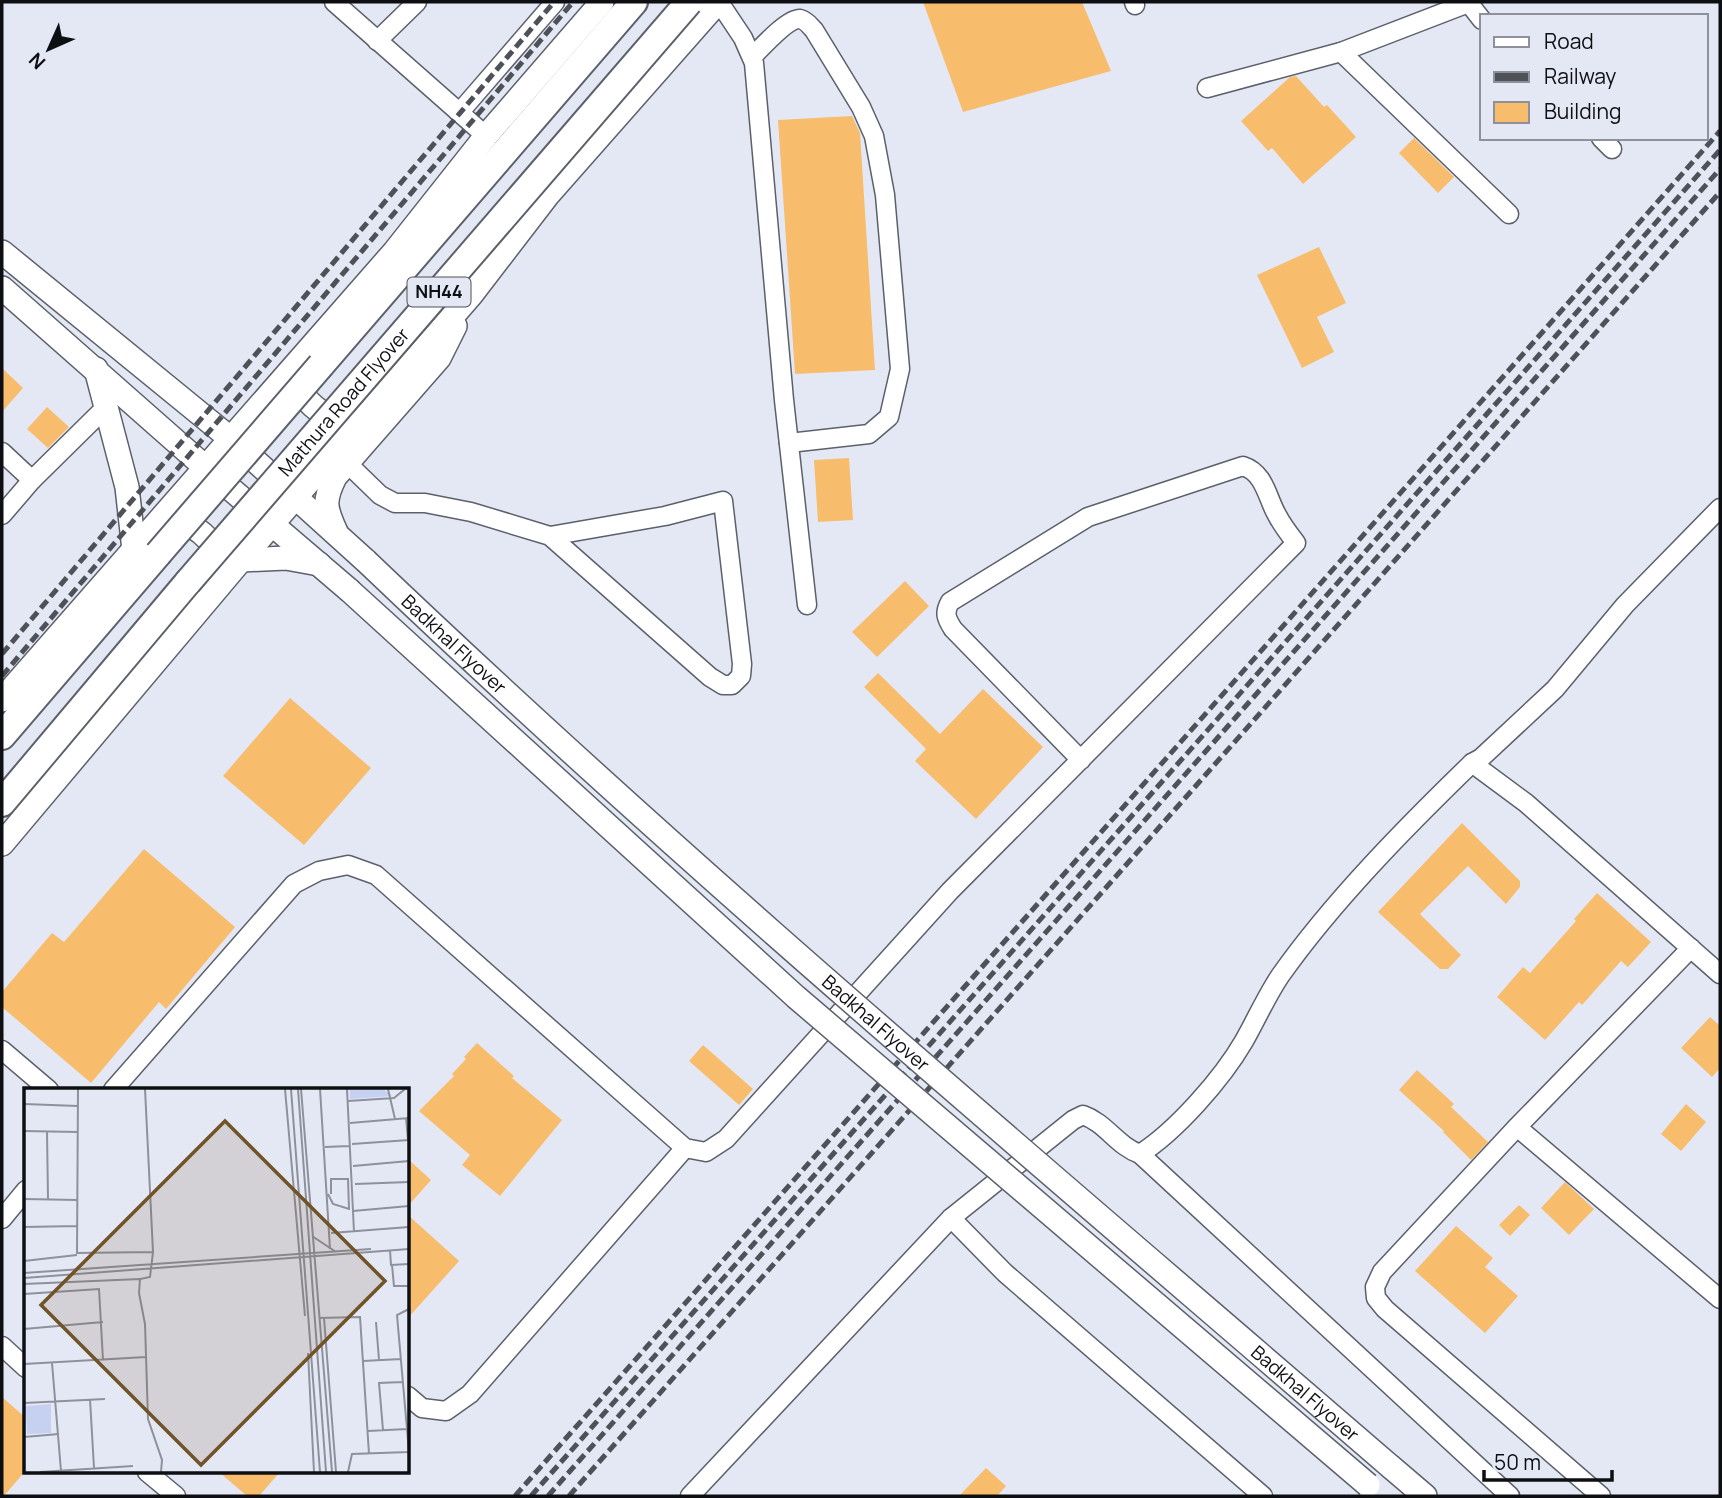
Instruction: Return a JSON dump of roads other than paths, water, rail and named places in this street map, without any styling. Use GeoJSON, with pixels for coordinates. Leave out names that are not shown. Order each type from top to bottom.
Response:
{"type":"FeatureCollection","features":[{"type":"Feature","properties":{"kind":"highway","name":"NH44"},"geometry":{"type":"LineString","coordinates":[[2,736],[634,2]]}},
{"type":"Feature","properties":{"kind":"highway","name":"Mathura Road Flyover"},"geometry":{"type":"LineString","coordinates":[[2,803],[197,571],[689,2]]}},
{"type":"Feature","properties":{"kind":"main road"},"geometry":{"type":"LineString","coordinates":[[2,700],[395,251],[486,136],[602,2]]}},
{"type":"Feature","properties":{"kind":"main road"},"geometry":{"type":"LineString","coordinates":[[2,844],[272,524],[471,295],[547,196],[719,2]]}},
{"type":"Feature","properties":{"kind":"main road","name":"Badkhal Flyover"},"geometry":{"type":"LineString","coordinates":[[2,252],[231,439],[741,905],[1425,1496]]}},
{"type":"Feature","properties":{"kind":"main road","name":"Badkhal Flyover"},"geometry":{"type":"LineString","coordinates":[[2,288],[349,590],[796,997],[1375,1491]]}},
{"type":"Feature","properties":{"kind":"main road"},"geometry":{"type":"LineString","coordinates":[[338,535],[328,514],[326,496],[335,477],[439,358],[471,295]]}},
{"type":"Feature","properties":{"kind":"main road"},"geometry":{"type":"LineString","coordinates":[[295,366],[295,383],[305,398],[325,414],[342,421],[366,416]]}},
{"type":"Feature","properties":{"kind":"main road"},"geometry":{"type":"LineString","coordinates":[[96,369],[127,487],[134,550]]}},
{"type":"Feature","properties":{"kind":"main road"},"geometry":{"type":"LineString","coordinates":[[161,519],[184,523],[208,537],[224,562],[235,568],[286,558],[319,564]]}},
{"type":"Feature","properties":{"kind":"street"},"geometry":{"type":"LineString","coordinates":[[334,2],[486,136]]}},
{"type":"Feature","properties":{"kind":"street"},"geometry":{"type":"LineString","coordinates":[[377,41],[417,2]]}},
{"type":"Feature","properties":{"kind":"street"},"geometry":{"type":"LineString","coordinates":[[459,113],[555,2]]}},
{"type":"Feature","properties":{"kind":"street"},"geometry":{"type":"LineString","coordinates":[[719,2],[743,38],[754,63],[789,443],[807,605]]}},
{"type":"Feature","properties":{"kind":"street"},"geometry":{"type":"LineString","coordinates":[[789,443],[869,434],[889,416],[900,369],[885,195],[874,136],[861,107],[832,57],[804,20],[798,2]]}},
{"type":"Feature","properties":{"kind":"street"},"geometry":{"type":"LineString","coordinates":[[1207,88],[1341,52],[1469,2],[1480,17]]}},
{"type":"Feature","properties":{"kind":"street"},"geometry":{"type":"LineString","coordinates":[[752,57],[787,24],[798,19],[804,20]]}},
{"type":"Feature","properties":{"kind":"street"},"geometry":{"type":"LineString","coordinates":[[1341,52],[1509,214]]}},
{"type":"Feature","properties":{"kind":"street"},"geometry":{"type":"LineString","coordinates":[[2,515],[32,480],[106,407]]}},
{"type":"Feature","properties":{"kind":"street"},"geometry":{"type":"LineString","coordinates":[[2,452],[32,480]]}},
{"type":"Feature","properties":{"kind":"street"},"geometry":{"type":"LineString","coordinates":[[347,463],[380,495],[395,503],[425,503],[471,512],[550,536],[709,677],[723,685],[733,685],[741,676],[742,664],[723,501],[665,516],[550,536]]}},
{"type":"Feature","properties":{"kind":"street"},"geometry":{"type":"LineString","coordinates":[[115,1088],[294,884],[320,871],[348,864],[376,875],[685,1148],[706,1152],[726,1139],[950,891],[1081,760],[1296,543],[1276,514],[1265,488],[1250,468],[1243,467],[1088,517],[950,602],[946,619],[953,629],[1081,760]]}},
{"type":"Feature","properties":{"kind":"street"},"geometry":{"type":"LineString","coordinates":[[1140,1154],[1152,1146],[1205,1095],[1242,1045],[1280,977],[1325,918],[1424,810],[1472,763],[1481,758],[1555,690],[1625,605],[1720,508]]}},
{"type":"Feature","properties":{"kind":"street"},"geometry":{"type":"LineString","coordinates":[[1472,763],[1526,803],[1720,974]]}},
{"type":"Feature","properties":{"kind":"street"},"geometry":{"type":"LineString","coordinates":[[1601,1496],[1385,1310],[1376,1298],[1376,1287],[1382,1272],[1517,1127],[1691,948]]}},
{"type":"Feature","properties":{"kind":"street"},"geometry":{"type":"LineString","coordinates":[[2,1050],[47,1088]]}},
{"type":"Feature","properties":{"kind":"street"},"geometry":{"type":"LineString","coordinates":[[693,1495],[951,1218],[1073,1120],[1083,1115],[1095,1119],[1125,1149],[1140,1154],[1510,1496]]}},
{"type":"Feature","properties":{"kind":"street"},"geometry":{"type":"LineString","coordinates":[[1517,1127],[1720,1299]]}},
{"type":"Feature","properties":{"kind":"street"},"geometry":{"type":"LineString","coordinates":[[410,1398],[422,1408],[446,1411],[470,1394],[685,1148]]}},
{"type":"Feature","properties":{"kind":"street"},"geometry":{"type":"LineString","coordinates":[[2,1219],[24,1192]]}},
{"type":"Feature","properties":{"kind":"street"},"geometry":{"type":"LineString","coordinates":[[951,1218],[1005,1273],[1263,1496]]}},
{"type":"Feature","properties":{"kind":"street"},"geometry":{"type":"LineString","coordinates":[[2,1346],[24,1365]]}},
{"type":"Feature","properties":{"kind":"street"},"geometry":{"type":"LineString","coordinates":[[149,1474],[176,1496]]}},
{"type":"Feature","properties":{"kind":"railway"},"geometry":{"type":"LineString","coordinates":[[2,654],[554,2]]}},
{"type":"Feature","properties":{"kind":"railway"},"geometry":{"type":"LineString","coordinates":[[2,676],[573,2]]}},
{"type":"Feature","properties":{"kind":"railway"},"geometry":{"type":"LineString","coordinates":[[515,1496],[1720,131]]}},
{"type":"Feature","properties":{"kind":"railway"},"geometry":{"type":"LineString","coordinates":[[531,1496],[1720,150]]}},
{"type":"Feature","properties":{"kind":"railway"},"geometry":{"type":"LineString","coordinates":[[548,1496],[1720,169]]}},
{"type":"Feature","properties":{"kind":"railway"},"geometry":{"type":"LineString","coordinates":[[569,1496],[1720,192]]}}]}
